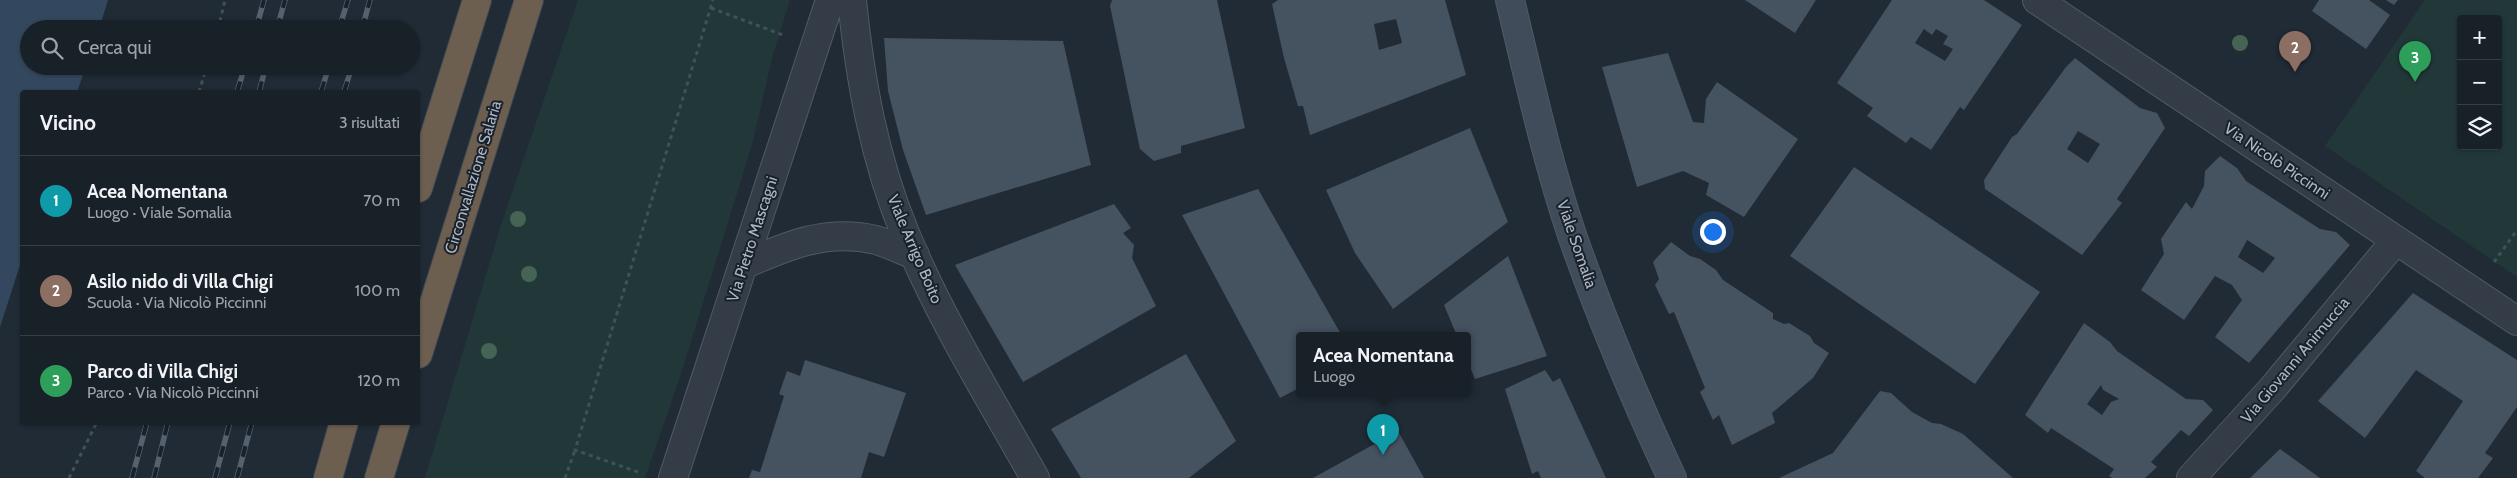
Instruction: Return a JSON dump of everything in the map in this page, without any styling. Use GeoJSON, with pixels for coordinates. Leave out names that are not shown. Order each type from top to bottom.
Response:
{"type":"FeatureCollection","features":[{"type":"Feature","properties":{"kind":"highway"},"geometry":{"type":"LineString","coordinates":[[420,182],[477,0]]}},
{"type":"Feature","properties":{"kind":"highway","name":"Circonvallazione Salaria"},"geometry":{"type":"LineString","coordinates":[[420,348],[529,0]]}},
{"type":"Feature","properties":{"kind":"highway"},"geometry":{"type":"LineString","coordinates":[[328,478],[343,425]]}},
{"type":"Feature","properties":{"kind":"highway"},"geometry":{"type":"LineString","coordinates":[[378,478],[395,425]]}},
{"type":"Feature","properties":{"kind":"main road","name":"Viale Somalia"},"geometry":{"type":"LineString","coordinates":[[1510,0],[1541,131],[1572,235],[1616,351],[1672,478]]}},
{"type":"Feature","properties":{"kind":"street","name":"Viale Arrigo Boito"},"geometry":{"type":"LineString","coordinates":[[852,0],[857,48],[879,154],[898,217],[944,315],[1035,478]]}},
{"type":"Feature","properties":{"kind":"street","name":"Via Nicolò Piccinni"},"geometry":{"type":"LineString","coordinates":[[2037,0],[2517,321]]}},
{"type":"Feature","properties":{"kind":"street","name":"Via Pietro Mascagni"},"geometry":{"type":"LineString","coordinates":[[673,478],[828,8]]}},
{"type":"Feature","properties":{"kind":"street"},"geometry":{"type":"LineString","coordinates":[[743,265],[789,244],[812,238],[831,236],[860,237],[915,255]]}},
{"type":"Feature","properties":{"kind":"street","name":"Via Giovanni Animuccia"},"geometry":{"type":"LineString","coordinates":[[2191,478],[2272,389],[2396,240]]}},
{"type":"Feature","properties":{"kind":"path"},"geometry":{"type":"LineString","coordinates":[[220,20],[225,0]]}},
{"type":"Feature","properties":{"kind":"path"},"geometry":{"type":"LineString","coordinates":[[565,478],[714,0]]}},
{"type":"Feature","properties":{"kind":"path"},"geometry":{"type":"LineString","coordinates":[[711,8],[786,36]]}},
{"type":"Feature","properties":{"kind":"path"},"geometry":{"type":"LineString","coordinates":[[200,90],[204,75]]}},
{"type":"Feature","properties":{"kind":"path"},"geometry":{"type":"LineString","coordinates":[[69,478],[96,425]]}},
{"type":"Feature","properties":{"kind":"path"},"geometry":{"type":"LineString","coordinates":[[575,450],[645,474]]}},
{"type":"Feature","properties":{"kind":"green space"},"geometry":{"type":"Polygon","coordinates":[[[578,0],[790,0],[772,58],[752,145],[679,380],[645,478],[425,478],[500,228],[578,0]]]}},
{"type":"Feature","properties":{"kind":"green space"},"geometry":{"type":"Polygon","coordinates":[[[2425,0],[2517,0],[2517,277],[2325,146],[2425,0]]]}},
{"type":"Feature","properties":{"kind":"water"},"geometry":{"type":"Polygon","coordinates":[[[0,0],[108,0],[102,20],[20,20],[20,75],[83,75],[78,90],[20,90],[20,265],[0,327],[0,0]]]}},
{"type":"Feature","properties":{"kind":"building"},"geometry":{"type":"Polygon","coordinates":[[[1112,0],[1217,0],[1245,128],[1181,146],[1181,153],[1154,161],[1140,149],[1110,6],[1112,0]]]}},
{"type":"Feature","properties":{"kind":"building"},"geometry":{"type":"Polygon","coordinates":[[[1278,0],[1445,0],[1466,75],[1310,135],[1303,106],[1298,106],[1284,58],[1272,4],[1278,0]],[[1396,19],[1374,24],[1379,50],[1402,43],[1396,19]]]}},
{"type":"Feature","properties":{"kind":"building"},"geometry":{"type":"Polygon","coordinates":[[[1745,0],[1816,0],[1795,33],[1745,0]]]}},
{"type":"Feature","properties":{"kind":"building"},"geometry":{"type":"Polygon","coordinates":[[[1892,0],[1984,0],[2022,25],[1964,110],[1960,107],[1931,150],[1911,137],[1906,143],[1867,116],[1873,108],[1837,83],[1892,0]],[[1924,29],[1915,43],[1945,61],[1953,49],[1943,44],[1948,36],[1936,29],[1932,35],[1924,29]]]}},
{"type":"Feature","properties":{"kind":"building"},"geometry":{"type":"Polygon","coordinates":[[[2319,0],[2369,0],[2390,15],[2366,49],[2312,11],[2319,0]]]}},
{"type":"Feature","properties":{"kind":"building"},"geometry":{"type":"Polygon","coordinates":[[[2386,0],[2398,0],[2394,5],[2386,0]]]}},
{"type":"Feature","properties":{"kind":"building"},"geometry":{"type":"Polygon","coordinates":[[[884,38],[1063,41],[1091,165],[926,215],[903,150],[888,91],[884,38]]]}},
{"type":"Feature","properties":{"kind":"building"},"geometry":{"type":"Polygon","coordinates":[[[1668,53],[1693,122],[1704,123],[1706,99],[1717,82],[1798,139],[1744,217],[1706,195],[1709,183],[1683,171],[1637,187],[1602,67],[1668,53]]]}},
{"type":"Feature","properties":{"kind":"building"},"geometry":{"type":"Polygon","coordinates":[[[2075,58],[2140,108],[2157,113],[2165,128],[2117,199],[2122,203],[2082,255],[1985,189],[1984,180],[2012,137],[2017,134],[2066,67],[2075,58]],[[2078,131],[2067,149],[2088,163],[2100,144],[2078,131]]]}},
{"type":"Feature","properties":{"kind":"building"},"geometry":{"type":"Polygon","coordinates":[[[1470,128],[1508,222],[1393,309],[1355,253],[1326,190],[1470,128]]]}},
{"type":"Feature","properties":{"kind":"building"},"geometry":{"type":"Polygon","coordinates":[[[2220,156],[2237,168],[2246,181],[2320,229],[2336,232],[2350,245],[2249,363],[2215,337],[2242,300],[2232,285],[2215,276],[2184,320],[2141,290],[2164,254],[2161,239],[2186,202],[2192,209],[2204,186],[2205,171],[2220,156]],[[2247,240],[2238,257],[2263,273],[2275,258],[2247,240]]]}},
{"type":"Feature","properties":{"kind":"building"},"geometry":{"type":"Polygon","coordinates":[[[1854,167],[2040,292],[1975,384],[1790,256],[1854,167]]]}},
{"type":"Feature","properties":{"kind":"building"},"geometry":{"type":"Polygon","coordinates":[[[1258,189],[1340,332],[1296,332],[1296,390],[1280,398],[1182,215],[1258,189]]]}},
{"type":"Feature","properties":{"kind":"building"},"geometry":{"type":"Polygon","coordinates":[[[1114,204],[1131,228],[1123,233],[1134,245],[1132,258],[1156,306],[1023,382],[955,265],[1114,204]]]}},
{"type":"Feature","properties":{"kind":"building"},"geometry":{"type":"Polygon","coordinates":[[[1671,242],[1690,256],[1700,259],[1716,270],[1723,280],[1773,313],[1773,319],[1784,324],[1789,323],[1810,336],[1814,343],[1829,353],[1813,378],[1772,413],[1775,423],[1732,445],[1719,415],[1713,420],[1700,392],[1705,388],[1674,312],[1669,314],[1655,285],[1659,279],[1653,262],[1671,242]]]}},
{"type":"Feature","properties":{"kind":"building"},"geometry":{"type":"Polygon","coordinates":[[[1508,256],[1547,356],[1475,379],[1471,370],[1471,332],[1455,332],[1444,305],[1508,256]]]}},
{"type":"Feature","properties":{"kind":"building"},"geometry":{"type":"Polygon","coordinates":[[[2413,293],[2517,360],[2517,407],[2485,453],[2493,458],[2478,478],[2425,478],[2416,471],[2463,401],[2416,370],[2365,438],[2318,401],[2413,293]]]}},
{"type":"Feature","properties":{"kind":"building"},"geometry":{"type":"Polygon","coordinates":[[[2084,323],[2110,342],[2117,351],[2186,399],[2203,400],[2213,410],[2189,436],[2181,430],[2151,462],[2157,467],[2145,478],[2112,478],[2109,476],[2114,469],[2051,428],[2048,433],[2025,415],[2084,323]],[[2101,385],[2087,404],[2102,415],[2111,402],[2119,399],[2103,390],[2101,385]]]}},
{"type":"Feature","properties":{"kind":"building"},"geometry":{"type":"Polygon","coordinates":[[[1186,354],[1236,441],[1189,478],[1081,478],[1051,429],[1186,354]]]}},
{"type":"Feature","properties":{"kind":"building"},"geometry":{"type":"Polygon","coordinates":[[[805,360],[906,393],[884,457],[869,452],[861,478],[749,478],[752,470],[760,472],[784,396],[779,394],[787,371],[800,376],[805,360]]]}},
{"type":"Feature","properties":{"kind":"building"},"geometry":{"type":"Polygon","coordinates":[[[1545,370],[1553,382],[1560,378],[1606,478],[1541,478],[1538,471],[1532,474],[1505,389],[1545,370]]]}},
{"type":"Feature","properties":{"kind":"building"},"geometry":{"type":"Polygon","coordinates":[[[1880,391],[1891,393],[1912,412],[1932,423],[1941,424],[1963,434],[2013,478],[1779,478],[1833,453],[1880,391]]]}},
{"type":"Feature","properties":{"kind":"building"},"geometry":{"type":"Polygon","coordinates":[[[1398,431],[1424,478],[1313,478],[1398,431]]]}},
{"type":"Feature","properties":{"kind":"building"},"geometry":{"type":"Polygon","coordinates":[[[2280,449],[2320,478],[2250,478],[2280,449]]]}},
{"type":"Feature","properties":{"kind":"railway"},"geometry":{"type":"LineString","coordinates":[[258,20],[264,0]]}},
{"type":"Feature","properties":{"kind":"railway"},"geometry":{"type":"LineString","coordinates":[[279,20],[285,0]]}},
{"type":"Feature","properties":{"kind":"railway"},"geometry":{"type":"LineString","coordinates":[[342,20],[348,0]]}},
{"type":"Feature","properties":{"kind":"railway"},"geometry":{"type":"LineString","coordinates":[[364,20],[370,0]]}},
{"type":"Feature","properties":{"kind":"railway"},"geometry":{"type":"LineString","coordinates":[[238,90],[242,75]]}},
{"type":"Feature","properties":{"kind":"railway"},"geometry":{"type":"LineString","coordinates":[[260,90],[264,75]]}},
{"type":"Feature","properties":{"kind":"railway"},"geometry":{"type":"LineString","coordinates":[[322,90],[326,75]]}},
{"type":"Feature","properties":{"kind":"railway"},"geometry":{"type":"LineString","coordinates":[[345,90],[349,75]]}},
{"type":"Feature","properties":{"kind":"railway"},"geometry":{"type":"LineString","coordinates":[[132,478],[146,425]]}},
{"type":"Feature","properties":{"kind":"railway"},"geometry":{"type":"LineString","coordinates":[[154,478],[167,425]]}},
{"type":"Feature","properties":{"kind":"railway"},"geometry":{"type":"LineString","coordinates":[[215,478],[229,425]]}},
{"type":"Feature","properties":{"kind":"railway"},"geometry":{"type":"LineString","coordinates":[[237,478],[251,425]]}},
{"type":"Feature","properties":{"kind":"place","name":"Asilo nido di Villa Chigi"},"geometry":{"type":"Point","coordinates":[2295,72]}},
{"type":"Feature","properties":{"kind":"place","name":"Parco di Villa Chigi"},"geometry":{"type":"Point","coordinates":[2415,82]}},
{"type":"Feature","properties":{"kind":"place","name":"Acea Nomentana"},"geometry":{"type":"Point","coordinates":[1383,455]}}]}
